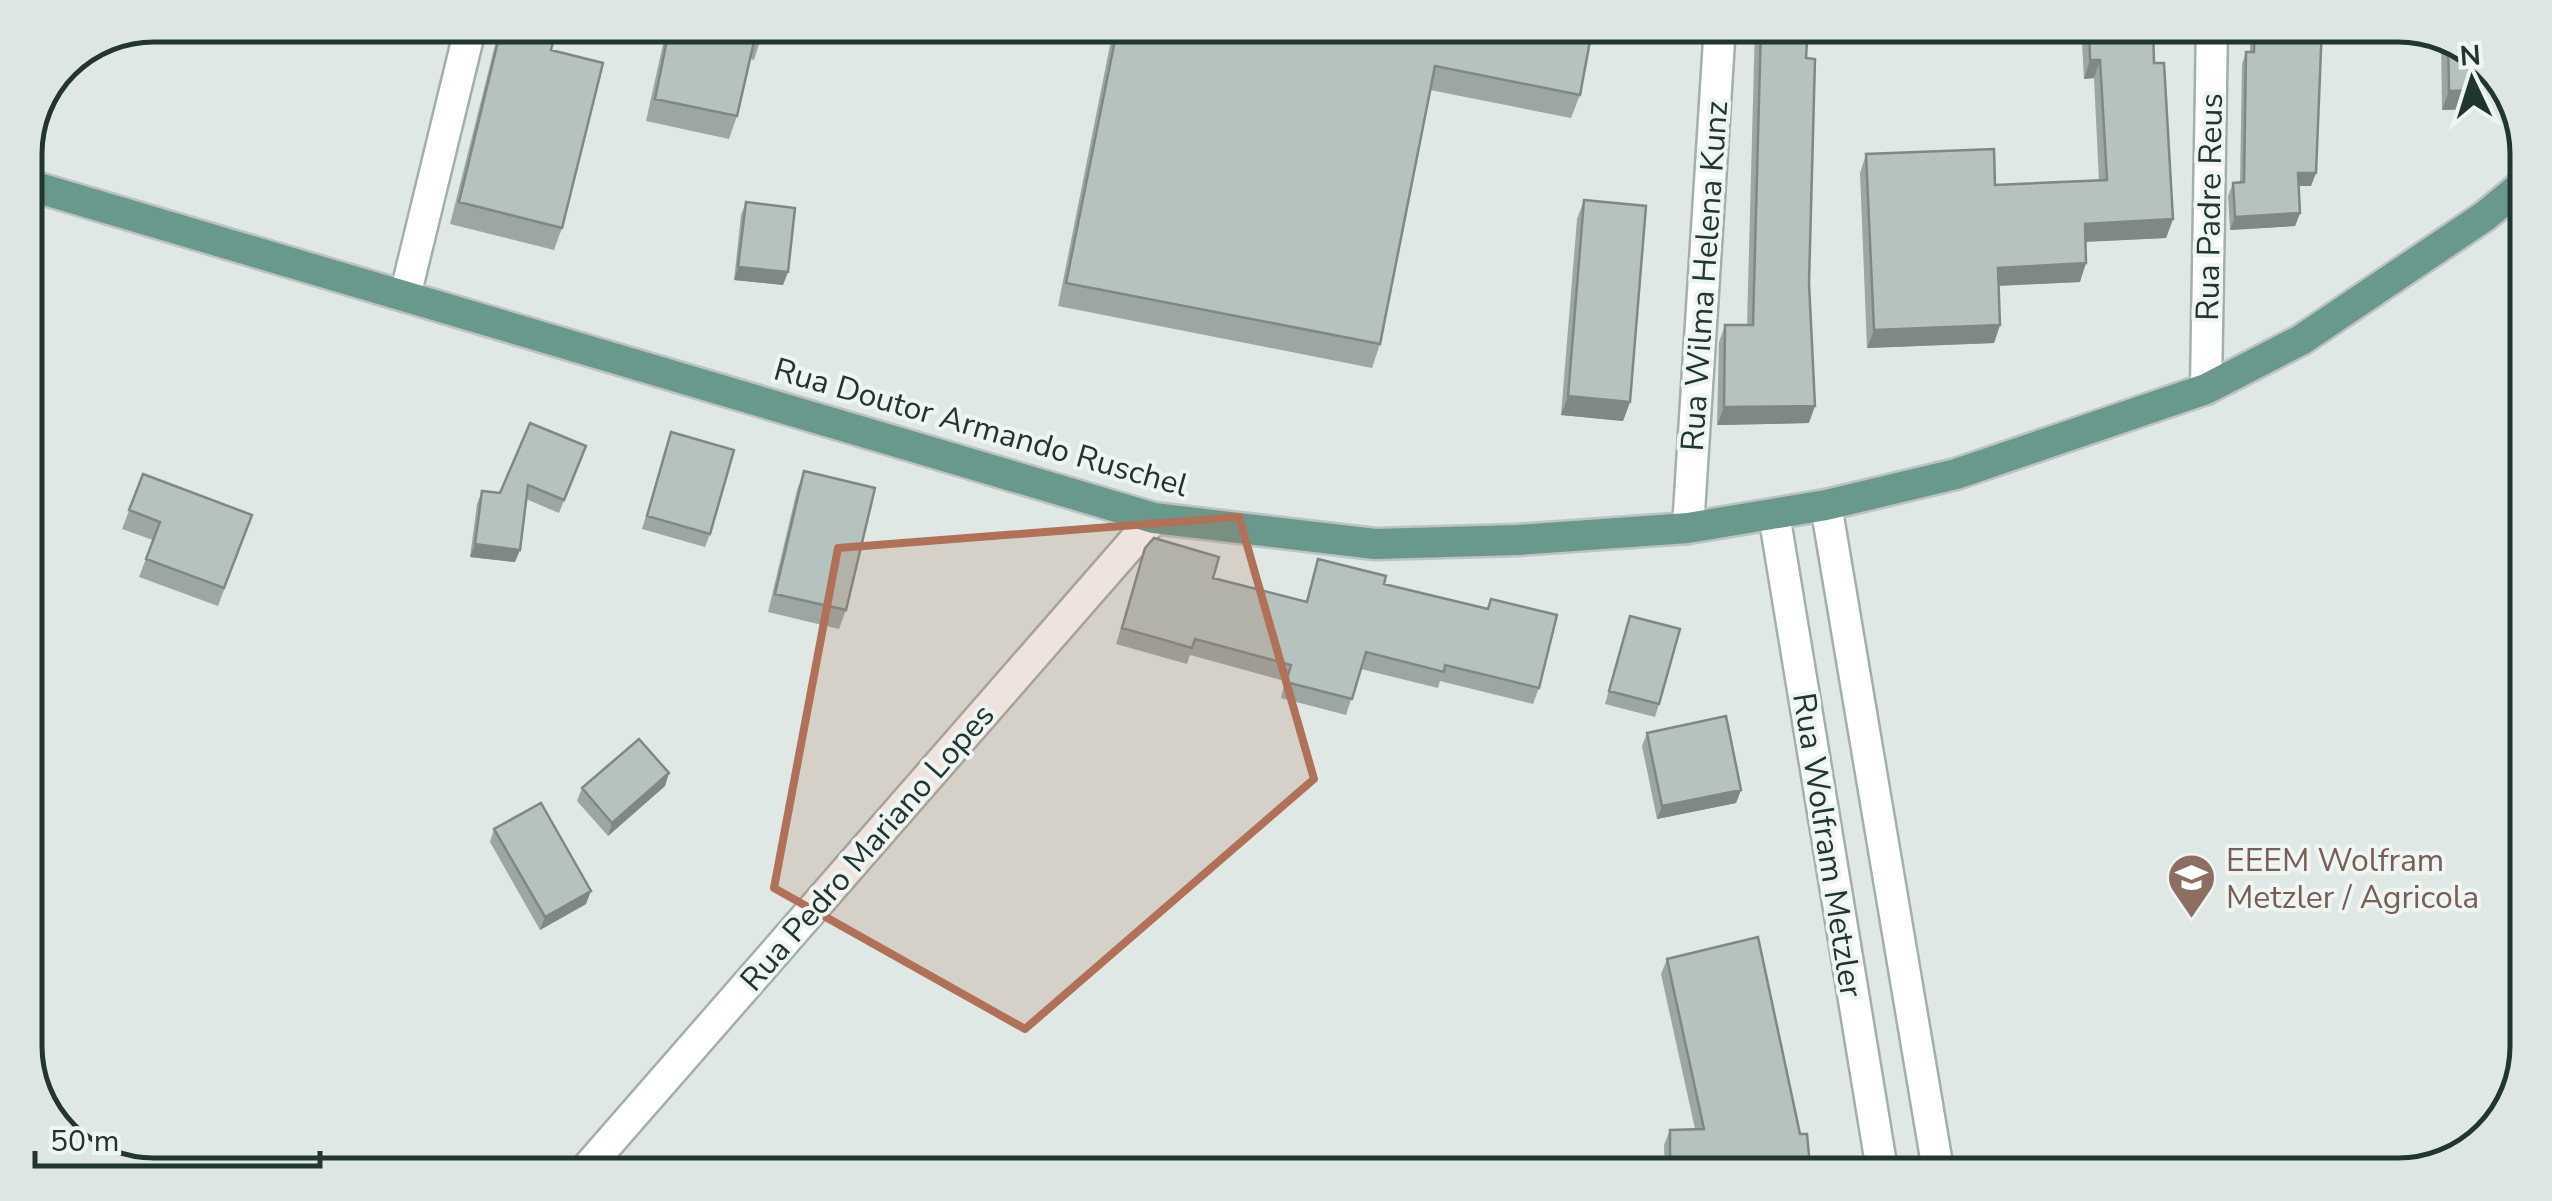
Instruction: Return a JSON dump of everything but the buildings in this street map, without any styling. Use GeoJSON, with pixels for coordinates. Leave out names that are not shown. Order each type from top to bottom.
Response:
{"type":"FeatureCollection","features":[{"type":"Feature","properties":{"kind":"main road","name":"Rua Doutor Armando Ruschel"},"geometry":{"type":"LineString","coordinates":[[43,189],[1154,518],[1375,544],[1517,540],[1688,528],[1826,505],[1956,474],[2206,389],[2301,340],[2509,196]]}},
{"type":"Feature","properties":{"kind":"street"},"geometry":{"type":"LineString","coordinates":[[405,296],[467,42]]}},
{"type":"Feature","properties":{"kind":"street","name":"Rua Wilma Helena Kunz"},"geometry":{"type":"LineString","coordinates":[[1688,528],[1719,42]]}},
{"type":"Feature","properties":{"kind":"street","name":"Rua Padre Reus"},"geometry":{"type":"LineString","coordinates":[[2206,389],[2212,42]]}},
{"type":"Feature","properties":{"kind":"street"},"geometry":{"type":"LineString","coordinates":[[1826,505],[1936,1158]]}},
{"type":"Feature","properties":{"kind":"street","name":"Rua Wolfram Metzler"},"geometry":{"type":"LineString","coordinates":[[1774,514],[1880,1158]]}},
{"type":"Feature","properties":{"kind":"street","name":"Rua Pedro Mariano Lopes"},"geometry":{"type":"LineString","coordinates":[[596,1158],[1154,518]]}},
{"type":"Feature","properties":{"kind":"highlighted area"},"geometry":{"type":"Polygon","coordinates":[[[1239,517],[1314,779],[1025,1029],[774,888],[838,548],[1239,517]]]}},
{"type":"Feature","properties":{"kind":"place","name":"EEEM Wolfram Metzler / Agricola"},"geometry":{"type":"Point","coordinates":[2191,920]}}]}
